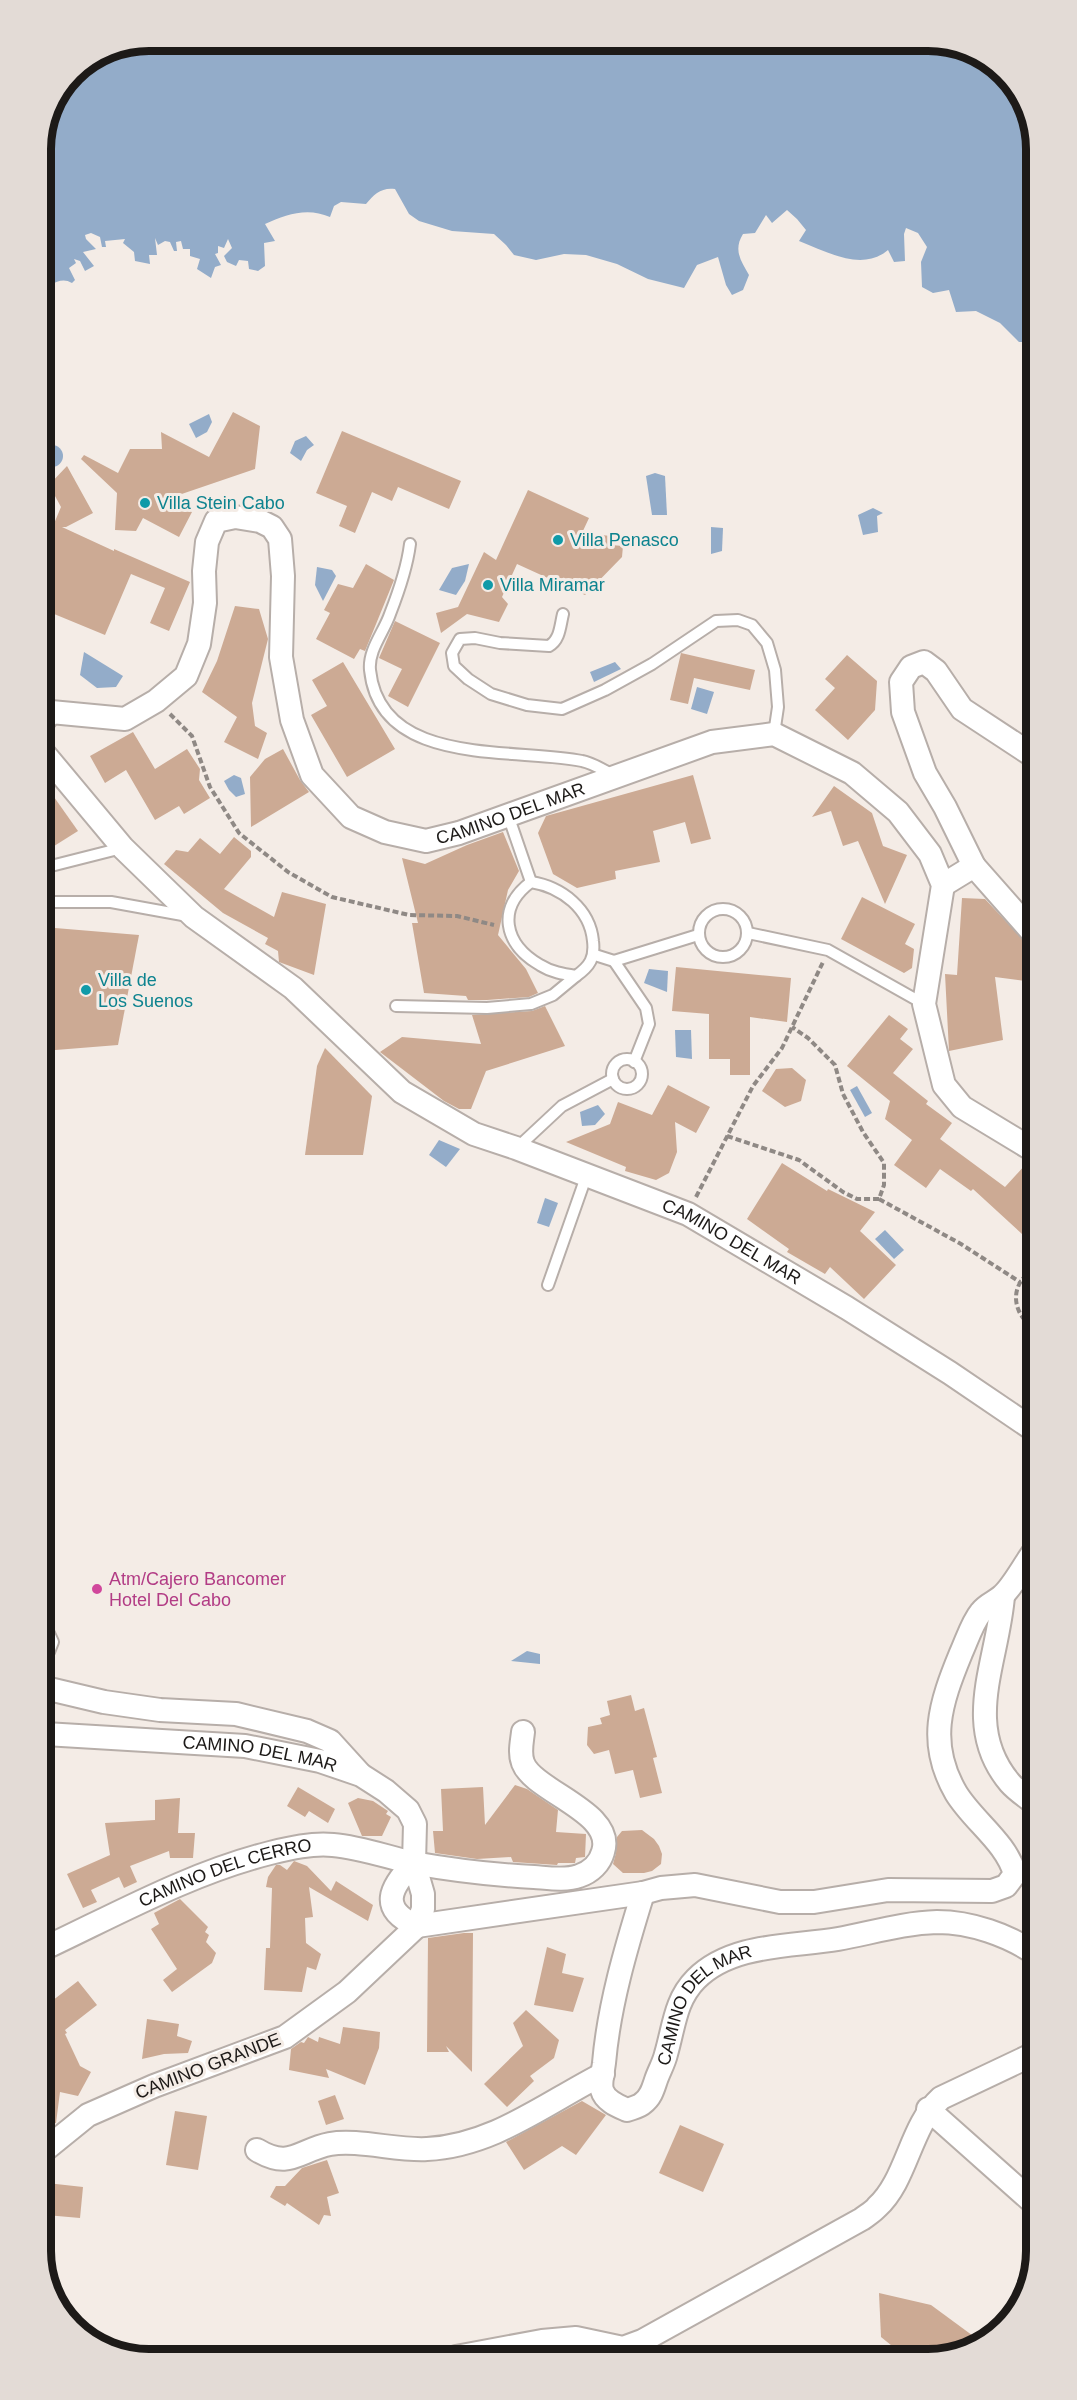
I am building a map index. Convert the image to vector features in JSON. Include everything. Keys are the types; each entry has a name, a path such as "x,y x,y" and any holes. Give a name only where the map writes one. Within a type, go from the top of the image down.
{"street":[{"name":"CAMINO DEL MAR","path":"51,712 125,719 156,701 186,676 199,644 205,603 204,571 207,542 216,521 235,517 260,521 272,527 280,539 283,576 281,657 292,720 312,775 351,817 385,832 426,841 459,833 712,742 774,735"},
{"path":"1026,751 962,709 936,671 924,662 911,667 901,682 903,712 925,773 945,807 974,866 1026,925"},
{"path":"774,735 852,773 898,812 930,854 943,885 924,1004 944,1085 962,1107 1026,1145"},
{"name":"CAMINO DEL MAR","path":"51,762 123,848 194,917 293,988 402,1092 474,1134 688,1214 847,1308 1026,1425"},
{"path":"943,885 974,866"},
{"path":"414,1863 398,1880 392,1894 393,1909 401,1919 417,1926 643,1893 661,1888 695,1885 780,1902 814,1902 888,1890 992,1890 1006,1886 1015,1874 1011,1858 957,1794 943,1768 938,1741 938,1720 957,1664 980,1613 991,1602 1003,1596 1026,1563"},
{"path":"1003,1596 987,1685 984,1730 992,1756 1011,1784 1026,1796"},
{"path":"51,1689 104,1702 160,1710 236,1714 307,1731 330,1741 361,1775"},
{"name":"CAMINO DEL CERRO","path":"51,1945 176,1885 240,1860 297,1847 333,1845 414,1863 502,1876 561,1878 579,1876 599,1863 605,1848 603,1833 574,1804 529,1774 520,1753 523,1732"},
{"name":"CAMINO DEL MAR","path":"51,1734 245,1746 320,1761 361,1775 386,1791 408,1810 415,1824 414,1863 423,1894 423,1909 417,1926"},
{"name":"CAMINO DEL MAR","path":"643,1893 612,2006 606,2036 603,2074 602,2091 612,2103 627,2110 641,2106 650,2097 666,2054 675,2014 687,1989 696,1978 716,1963 755,1949 813,1943 894,1926 939,1922 993,1932 1026,1947"},
{"name":"CAMINO GRANDE","path":"51,2145 88,2115 154,2086 285,2037 347,1992 417,1926"},
{"path":"499,2349 542,2341 576,2338 623,2348 642,2341 862,2219 879,2206 893,2186 928,2109 941,2098 1026,2058"},
{"path":"257,2150 278,2160 331,2144 425,2150 458,2146 483,2139 603,2074"},
{"path":"928,2109 1026,2196"}],"lane":[{"path":"410,544 407,565 390,616 373,651 370,669 379,702 398,725 431,742 464,748 584,761 616,776"},
{"path":"563,614 558,637 549,646 500,643 475,638 460,639 452,653 454,666 468,679 491,694 527,705 562,709 605,690 652,664 716,621 738,620 752,625 767,643 774,670 778,707 774,735"},
{"path":"508,814 531,882"},
{"path":"51,866 123,848"},
{"path":"396,1006 487,1008 531,1004 553,995 587,968 595,954 592,926 579,907 560,891 546,884 531,882 518,892 510,906 508,919 511,934 518,947 539,965 553,972 576,976"},
{"path":"51,902 111,902 194,917"},
{"path":"722,908 729,909 742,918 748,933 742,948 728,957 712,955 705,950 698,935 699,927 707,914 722,908"},
{"path":"748,933 828,951 924,1004"},
{"path":"614,961 698,935"},
{"path":"595,954 614,961 646,1008 649,1024 634,1062"},
{"path":"626,1059 634,1062 641,1069 642,1074 638,1084 634,1087 620,1087 613,1079 612,1071 617,1063 626,1059"},
{"path":"516,1148 562,1106 613,1079"},
{"path":"548,1285 586,1177"}],"path":[{"path":"156,701 192,736 210,787 239,833 288,872 332,897 409,915 457,916 491,924 511,934"},
{"path":"688,1214 753,1086 782,1048 828,951"},
{"path":"792,1028 808,1038 835,1065 843,1094 862,1132 884,1162 884,1185 879,1199"},
{"path":"728,1136 799,1160 843,1192 857,1199 879,1199 961,1244 1020,1282"},
{"path":"1026,1274 1016,1292 1019,1313 1026,1323"}],"water":[{"path":"935,51 972,61 1002,84 1016,105 1025,136 1026,342 1019,342 1000,323 976,311 956,312 949,290 933,293 922,287 921,262 927,247 918,233 906,228 904,234 905,261 894,262 888,250 867,259 844,258 799,241 806,230 787,210 772,223 766,215 755,233 743,234 738,250 749,275 743,290 732,295 726,285 718,257 697,265 684,288 648,279 617,264 586,255 564,254 536,260 514,255 494,234 452,231 419,221 409,214 395,189 379,192 366,204 341,202 334,206 330,217 305,212 281,217 265,224 275,241 264,243 265,266 258,271 249,269 248,261 239,260 236,266 227,262 224,256 232,248 228,239 224,248 218,246 218,253 215,254 221,265 215,267 211,278 197,269 200,259 190,256 190,249 183,249 181,241 176,242 177,251 174,251 170,242 165,241 158,245 155,238 157,255 149,255 150,264 135,261 134,252 123,243 125,239 105,241 106,247 102,247 100,237 91,233 85,235 86,239 96,249 83,252 94,266 85,271 80,261 74,259 76,263 69,268 75,280 72,283 64,280 51,284 51,142 54,123 71,89 84,75 117,56 136,52"},
{"path":"209,414 212,422 207,432 196,438 189,424"},
{"path":"306,436 314,445 307,450 301,461 290,453 295,441"},
{"path":"51,445 56,445 63,452 63,460 60,464 51,467"},
{"path":"655,473 665,476 667,515 652,515 646,476"},
{"path":"873,508 883,513 877,516 878,532 863,535 858,515"},
{"path":"711,527 723,528 722,551 711,554"},
{"path":"469,564 465,581 456,595 439,590 452,568"},
{"path":"317,567 332,570 336,576 323,601 315,585"},
{"path":"84,652 123,676 116,687 97,688 80,675"},
{"path":"615,662 621,669 594,682 590,672"},
{"path":"697,687 714,692 707,714 691,709"},
{"path":"234,775 241,778 245,794 236,797 224,781"},
{"path":"649,969 668,971 667,992 644,983"},
{"path":"675,1030 691,1030 692,1059 676,1057"},
{"path":"857,1086 872,1113 865,1117 850,1090"},
{"path":"598,1105 605,1114 595,1125 582,1126 580,1112"},
{"path":"439,1140 460,1149 446,1167 429,1155"},
{"path":"545,1198 558,1203 549,1227 537,1223"},
{"path":"885,1230 904,1250 894,1259 875,1239"},
{"path":"527,1651 540,1654 540,1664 511,1661"}],"building":[{"path":"233,412 260,426 255,469 167,499 192,512 179,537 143,518 136,531 115,530 117,493 81,459 84,455 118,473 130,449 162,449 161,432 209,457"},
{"path":"342,431 461,481 449,509 398,487 392,501 372,492 355,533 339,526 347,506 316,493"},
{"path":"67,466 93,513 62,527 190,582 169,631 150,623 165,588 131,574 105,635 51,613 51,531 61,507 51,489 51,483"},
{"name":"Villa Penasco","path":"528,490 589,518 582,533 611,536 611,545 623,546 622,557 585,595 517,564 502,597 508,604 499,622 467,614 441,633 436,613 458,607 484,552 496,560"},
{"path":"366,564 394,580 365,651 360,649 354,659 316,639 330,613 324,610 338,584 353,588"},
{"path":"235,606 259,609 268,639 252,703 255,726 267,733 258,759 224,742 237,717 202,692 217,661"},
{"path":"395,621 440,643 408,707 388,696 402,669 379,658"},
{"path":"681,653 755,670 750,690 694,678 688,704 670,700"},
{"path":"847,655 877,681 875,710 848,740 815,710 835,688 825,679"},
{"path":"343,662 395,749 347,777 311,715 327,706 312,680"},
{"path":"133,732 155,769 187,749 200,769 199,780 210,798 184,814 179,806 155,820 126,770 105,783 90,756"},
{"path":"283,749 309,792 251,827 250,777 265,759"},
{"path":"693,775 711,839 691,844 685,822 653,831 660,862 615,871 616,879 577,888 553,874 538,833 546,816"},
{"path":"834,786 872,813 883,846 907,855 885,904 858,841 843,846 831,811 812,817"},
{"path":"51,793 78,831 51,848"},
{"path":"503,832 519,871 508,890 498,935 526,969 538,993 529,997 468,1000 466,996 424,993 412,923 418,923 402,858 425,864"},
{"path":"234,837 251,851 251,857 224,889 274,917 282,892 326,904 314,975 279,962 278,951 265,944 268,938 223,913 164,864 176,850 188,852 200,838 220,854"},
{"path":"862,897 915,924 905,944 914,949 912,968 904,973 841,939"},
{"path":"962,898 985,899 1026,943 1026,981 995,977 1003,1040 949,1051 945,974 957,975"},
{"name":"Villa de Los Suenos","path":"51,928 139,935 118,1045 51,1050"},
{"path":"676,967 791,978 787,1022 750,1017 750,1075 730,1075 730,1059 709,1059 709,1014 672,1011"},
{"path":"545,1006 565,1046 486,1071 471,1109 459,1109 444,1101 380,1052 402,1037 481,1044 472,1015 532,1011"},
{"path":"889,1015 908,1029 900,1039 913,1049 893,1073 928,1101 926,1104 952,1123 940,1139 1005,1187 1026,1164 1026,1238 973,1189 971,1191 940,1169 926,1188 894,1165 912,1140 885,1119 890,1101 847,1066"},
{"path":"325,1048 372,1096 363,1155 305,1155 317,1066"},
{"path":"792,1068 806,1080 801,1101 785,1107 762,1091 776,1069"},
{"path":"668,1085 710,1107 696,1133 675,1122 677,1152 669,1173 656,1180 625,1171 626,1167 566,1142 610,1124 618,1102 652,1115"},
{"path":"782,1163 827,1191 828,1189 875,1212 860,1231 896,1265 864,1299 830,1267 825,1274 787,1252 789,1249 747,1219"},
{"path":"631,1695 635,1711 644,1708 657,1757 653,1758 662,1793 640,1798 633,1770 615,1774 609,1750 594,1754 587,1745 588,1727 602,1724 600,1718 610,1715 607,1701"},
{"path":"515,1785 527,1789 558,1810 556,1832 586,1834 585,1857 576,1858 575,1863 558,1863 557,1865 513,1862 511,1857 477,1859 435,1853 433,1831 443,1831 441,1789 483,1787 485,1825"},
{"path":"298,1787 335,1809 328,1823 309,1811 305,1817 287,1806"},
{"path":"180,1798 178,1833 195,1833 193,1858 170,1858 169,1851 130,1866 137,1882 124,1888 119,1877 91,1890 97,1902 83,1908 67,1874 110,1855 105,1823 155,1820 155,1800"},
{"path":"358,1798 373,1801 388,1811 386,1814 391,1817 382,1836 362,1836 348,1803"},
{"path":"642,1830 659,1846 662,1854 661,1864 652,1871 644,1873 623,1873 613,1864 617,1837 622,1831"},
{"path":"294,1861 307,1866 331,1891 336,1881 373,1905 368,1921 309,1887 313,1917 305,1918 306,1943 321,1954 316,1970 307,1967 302,1992 264,1990 266,1948 270,1948 272,1888 266,1887 268,1877 276,1865 287,1870"},
{"path":"180,1899 208,1927 205,1932 209,1935 206,1942 216,1953 212,1963 172,1992 163,1980 177,1969 151,1929 159,1924 154,1913"},
{"path":"473,1933 472,2072 446,2046 449,2052 427,2052 428,1938"},
{"path":"547,1947 566,1954 562,1973 584,1978 573,2012 534,2005"},
{"path":"78,1981 97,2005 65,2030 80,2066 91,2072 78,2096 60,2092 56,2123 51,2124 51,2015 55,2012 51,2007 51,2002"},
{"path":"526,2010 559,2040 554,2058 530,2076 534,2081 507,2107 484,2084 523,2046 513,2023"},
{"path":"147,2019 179,2024 177,2036 192,2041 188,2053 164,2054 142,2059"},
{"path":"343,2027 380,2032 379,2048 365,2085 326,2069 329,2078 289,2070 291,2049 301,2042 304,2043 308,2037 318,2042 319,2037 340,2044"},
{"path":"335,2095 344,2119 326,2125 318,2101"},
{"path":"582,2101 606,2115 576,2155 562,2146 524,2170 506,2142"},
{"path":"175,2111 207,2116 198,2170 166,2165"},
{"path":"680,2125 724,2144 703,2192 659,2173"},
{"path":"327,2160 339,2193 327,2197 331,2216 324,2215 319,2225 287,2203 285,2206 270,2197 276,2186 285,2186 302,2168"},
{"path":"51,2183 83,2187 80,2218 51,2215"},
{"path":"879,2293 931,2305 975,2337 960,2344 941,2348 896,2349 881,2337"}],"place":[{"name":"Villa Stein Cabo","path":"145,503"},
{"name":"Villa Penasco","path":"558,540"},
{"name":"Villa Miramar","path":"488,585"},
{"name":"Villa de Los Suenos","path":"86,990"},
{"name":"Atm/Cajero Bancomer Hotel Del Cabo","path":"97,1589"}]}
